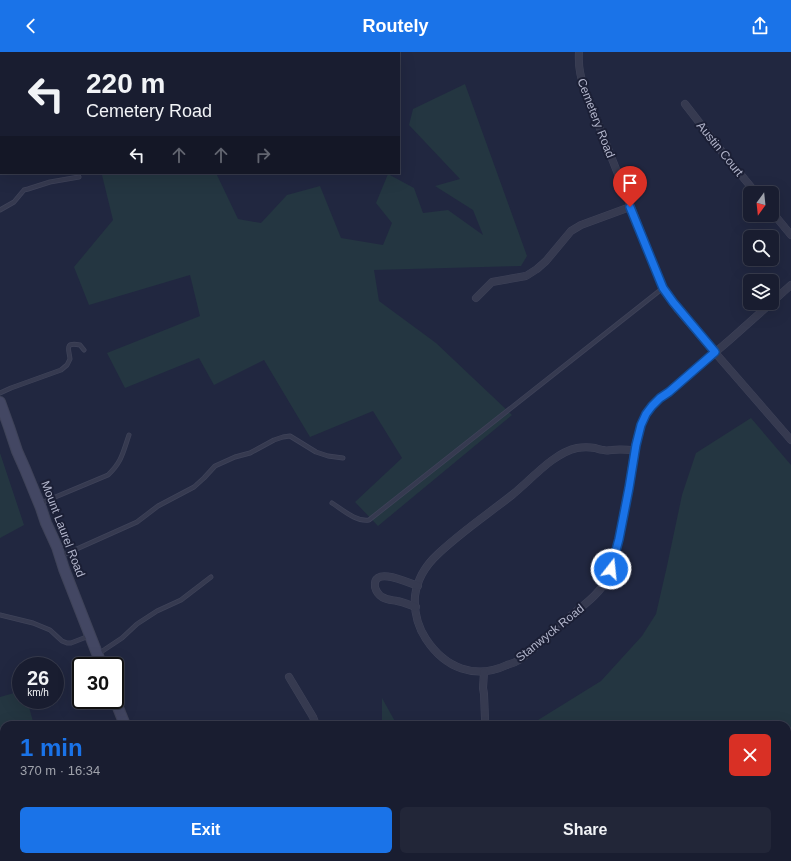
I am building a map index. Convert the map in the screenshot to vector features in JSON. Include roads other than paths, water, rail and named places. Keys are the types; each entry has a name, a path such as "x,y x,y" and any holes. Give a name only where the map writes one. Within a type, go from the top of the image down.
{"main road":[{"name":"Mount Laurel Road","path":"0,402 17,451 57,547 98,657"},
{"path":"119,709 123,721"}],"street":[{"name":"Cemetery Road","path":"579,52 580,74 583,84 663,288 715,352 791,440"},
{"name":"Austin Court","path":"685,104 750,186"},
{"path":"476,298 492,282 526,276 537,269 546,262 571,231 581,225 630,207"},
{"path":"779,220 791,235"},
{"name":"Stanwyck Road","path":"779,296 791,285"},
{"name":"Stanwyck Road","path":"635,450 603,450 595,448 582,448 569,451 561,455 544,467 519,489 440,552 426,568 421,577 415,597 420,627 424,636 443,659 469,671 484,672 499,669 517,661 595,595 607,579 617,548 635,450 641,425 646,414 652,406 764,310"},
{"path":"416,607 382,597 378,593 375,583 378,578 387,576 418,586"},
{"path":"484,672 483,688 486,719"},
{"path":"288,677 314,721"}],"lane":[{"path":"0,210 14,202 24,190 50,182 79,177"},
{"path":"332,503 350,515 364,521 369,520 663,288"},
{"path":"0,393 63,368 70,359 68,349 71,345 80,346 84,350"},
{"path":"39,504 108,475 121,459 129,435"},
{"path":"60,556 137,522 158,506 194,487 215,466 235,457 250,453 274,440 290,436 316,452 328,456 343,458"},
{"path":"97,654 122,638 137,624 157,611 181,600 211,577"},
{"path":"0,615 33,623 46,628 62,641 67,643 90,636"}]}
